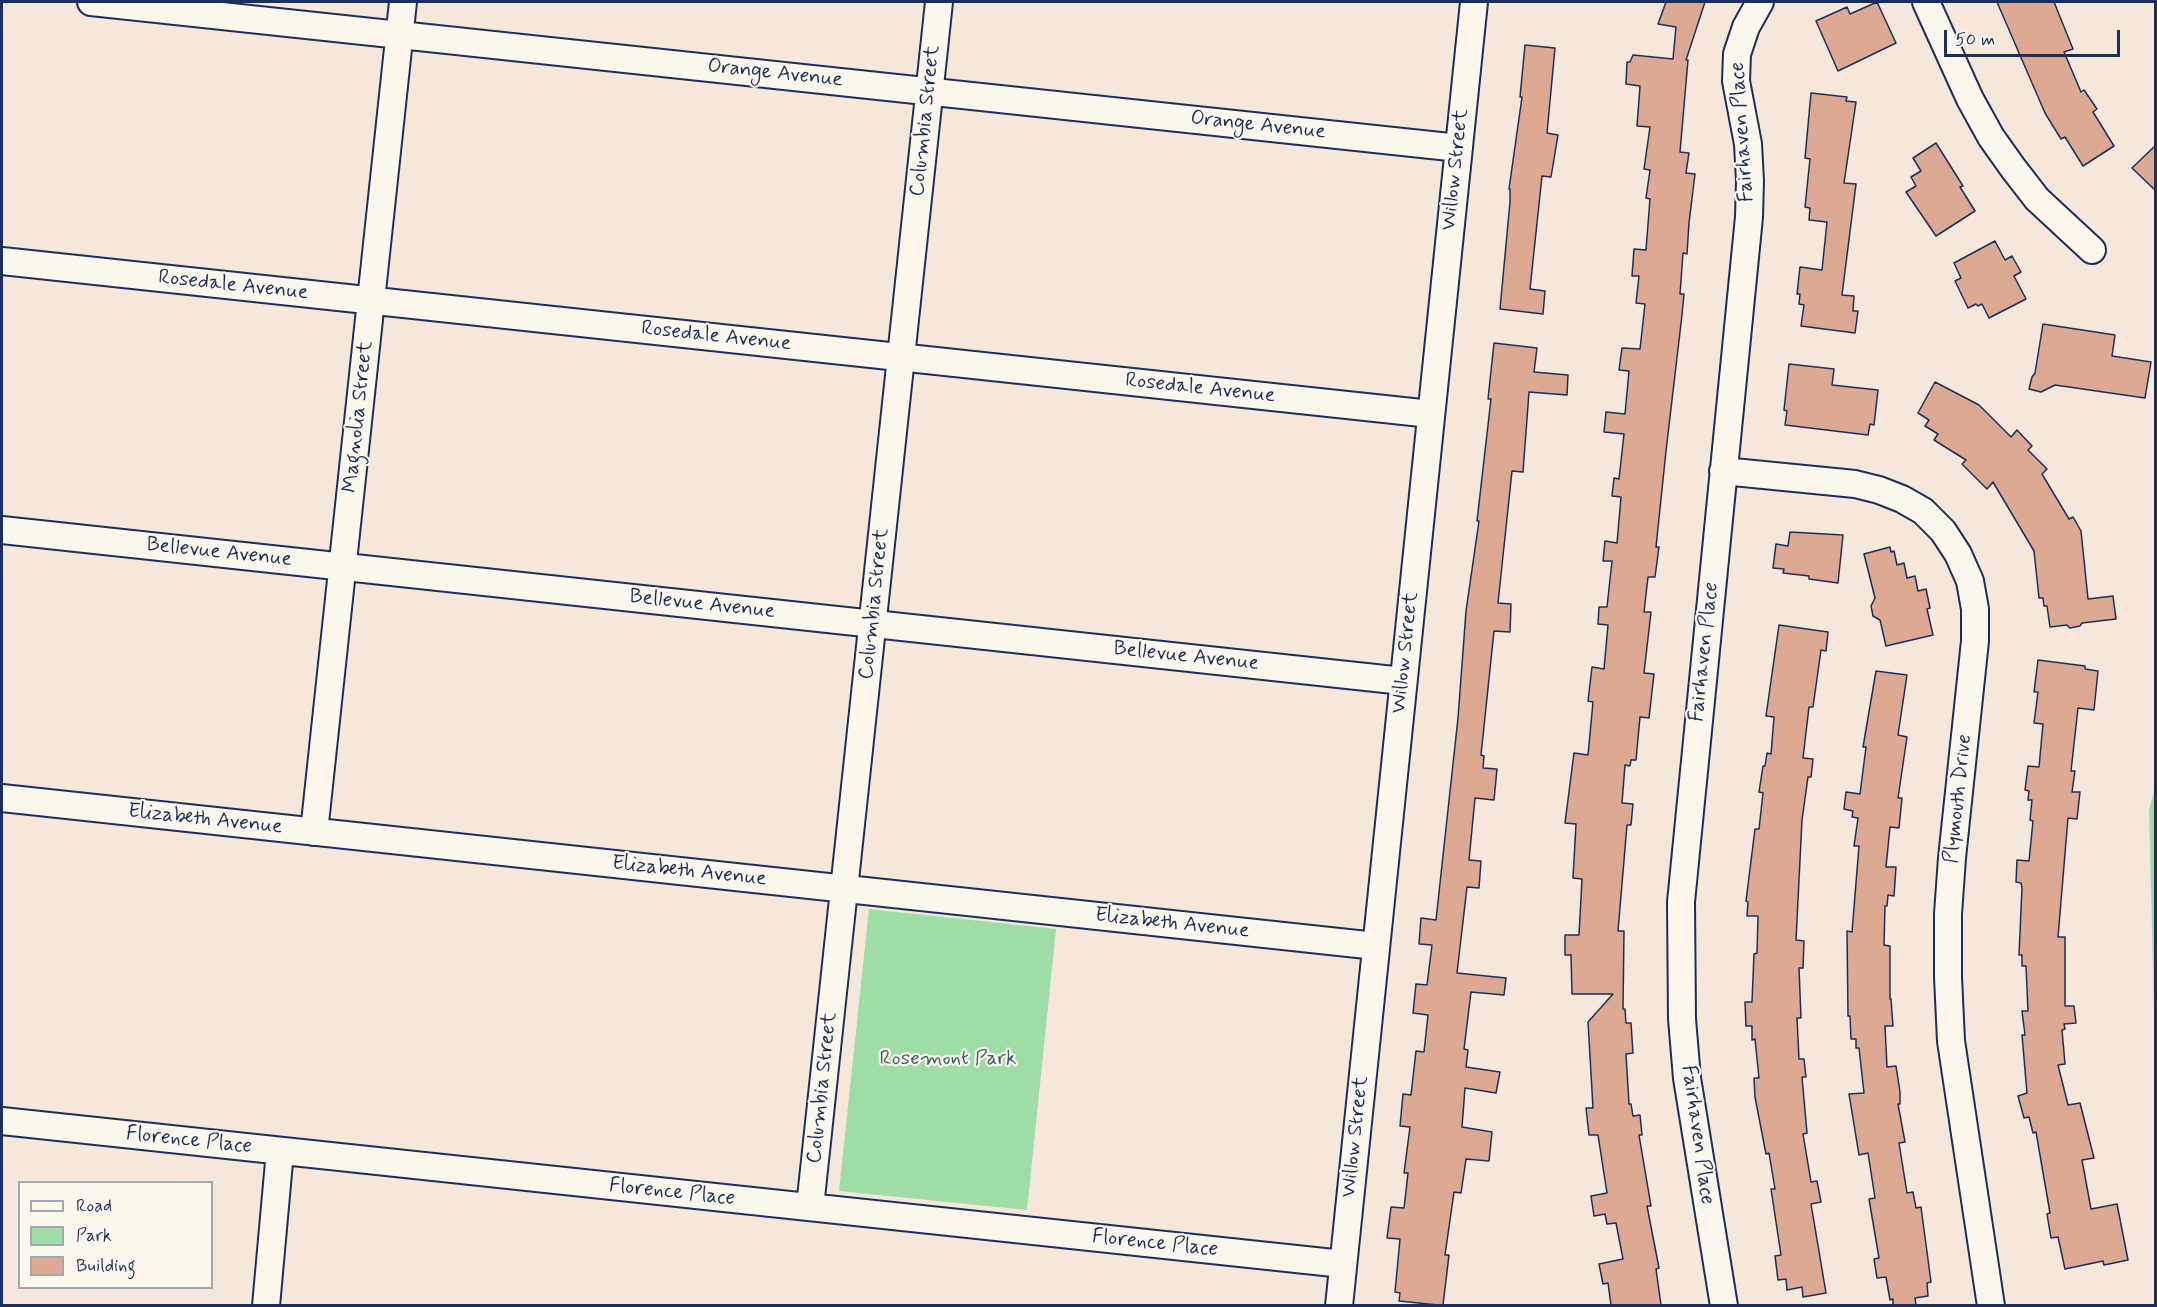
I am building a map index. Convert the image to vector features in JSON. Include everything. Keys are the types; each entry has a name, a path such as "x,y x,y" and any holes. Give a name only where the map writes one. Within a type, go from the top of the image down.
{"street":[{"name":"Orange Avenue","path":"92,2 1459,148"},
{"name":"Magnolia Street","path":"314,832 403,2"},
{"name":"Columbia Street","path":"810,1208 939,2"},
{"name":"Willow Street","path":"1339,1305 1474,2"},
{"name":"Fairhaven Place","path":"1724,1305 1687,1078 1680,958 1681,902 1749,199 1748,144 1737,81 1737,54 1746,27 1760,2"},
{"path":"1926,2 1970,99 1991,136 2037,199 2092,250"},
{"name":"Rosedale Avenue","path":"2,261 1431,414"},
{"name":"Plymouth Drive","path":"1723,471 1855,484 1902,499 1923,511 1943,531 1958,554 1970,580 1975,609 1975,641 1952,858 1948,914 1948,977 1951,1041 1991,1305"},
{"name":"Bellevue Avenue","path":"2,530 1403,681"},
{"name":"Elizabeth Avenue","path":"2,798 1376,946"},
{"name":"Florence Place","path":"2,1121 1343,1264"},
{"path":"266,1305 280,1151"}],"green space":[{"path":"2156,787 2155,1047 2149,810"},
{"name":"Rosemont Park","path":"869,909 1056,929 1027,1210 839,1191"}],"building":[{"path":"1666,2 1705,2 1686,60 1688,60 1680,152 1689,153 1686,173 1695,174 1687,254 1683,253 1680,294 1684,294 1656,547 1659,547 1655,577 1648,577 1644,612 1651,612 1644,673 1654,674 1649,718 1640,717 1636,760 1631,760 1630,766 1625,765 1622,803 1633,804 1631,825 1627,825 1618,931 1624,931 1623,1009 1625,1009 1626,1023 1631,1023 1633,1053 1626,1054 1629,1104 1631,1104 1633,1116 1640,1115 1642,1135 1639,1135 1651,1206 1647,1206 1659,1268 1656,1269 1661,1305 1611,1305 1608,1283 1603,1284 1599,1264 1623,1259 1616,1223 1607,1224 1605,1214 1594,1216 1591,1196 1607,1193 1598,1135 1589,1135 1586,1108 1593,1108 1588,1022 1613,994 1572,994 1571,955 1565,955 1565,935 1579,935 1582,879 1573,878 1576,824 1565,823 1574,753 1588,755 1593,702 1588,701 1592,667 1604,669 1608,625 1598,624 1599,607 1607,607 1612,561 1603,561 1605,541 1617,543 1621,497 1612,496 1614,478 1619,479 1624,434 1604,432 1606,412 1625,414 1629,371 1619,370 1622,348 1640,349 1645,304 1636,303 1639,276 1632,276 1634,249 1646,250 1650,199 1646,198 1650,170 1644,169 1650,127 1637,126 1640,86 1626,84 1627,62 1630,62 1633,55 1673,59 1676,27 1658,24"},
{"path":"1877,2 1896,43 1838,71 1816,21 1847,7 1850,14"},
{"path":"1997,2 2054,2 2073,49 2064,52 2081,92 2084,90 2097,109 2093,112 2114,146 2083,166 2065,137 2061,139 2045,113"},
{"path":"1525,45 1555,48 1547,133 1558,135 1551,177 1542,176 1530,289 1545,291 1543,314 1500,309 1510,202 1509,189 1522,97 1520,97"},
{"path":"1811,93 1847,97 1846,101 1856,102 1844,183 1856,184 1842,295 1854,296 1853,311 1858,311 1855,333 1801,326 1804,305 1799,304 1800,294 1797,294 1800,267 1822,270 1827,222 1809,220 1810,208 1805,207 1810,159 1805,158"},
{"path":"1936,143 1963,186 1960,187 1975,211 1936,236 1906,192 1916,186 1911,177 1921,171 1913,158"},
{"path":"2156,145 2156,191 2132,168"},
{"path":"1995,241 2005,260 2012,256 2021,272 2014,276 2026,299 1989,318 1982,304 1968,308 1955,281 1961,278 1954,263"},
{"path":"2043,324 2115,335 2112,356 2151,362 2145,398 2055,385 2041,392 2029,389 2035,373"},
{"path":"1494,343 1537,348 1534,372 1568,375 1567,395 1529,392 1523,472 1512,471 1498,603 1511,604 1510,632 1494,631 1481,755 1484,756 1483,768 1497,769 1494,800 1475,798 1469,860 1481,861 1479,888 1467,887 1457,973 1506,978 1504,995 1471,992 1464,1049 1468,1050 1466,1067 1500,1072 1496,1093 1465,1088 1462,1127 1492,1132 1489,1161 1466,1159 1461,1193 1454,1192 1445,1255 1449,1255 1443,1305 1438,1305 1399,1301 1400,1293 1395,1292 1400,1239 1387,1238 1391,1207 1404,1208 1408,1173 1404,1173 1410,1127 1400,1126 1403,1094 1411,1095 1416,1051 1424,1052 1428,1015 1413,1013 1416,984 1427,985 1432,945 1419,944 1421,918 1436,920 1458,718 1466,611 1479,521 1477,521 1491,399 1488,399"},
{"path":"1789,364 1834,369 1832,385 1878,390 1874,425 1870,424 1868,435 1785,425 1787,411 1784,410"},
{"path":"1935,382 1979,405 2011,437 2017,430 2032,446 2028,450 2047,469 2042,474 2069,519 2073,517 2081,531 2088,599 2113,596 2116,619 2082,623 2080,626 2070,628 2067,625 2050,627 2047,606 2044,606 2043,598 2039,598 2034,551 1993,482 1987,489 1962,464 1966,460 1934,440 1938,434 1925,426 1929,420 1918,413"},
{"path":"1790,532 1843,535 1838,583 1783,573 1784,569 1773,568 1776,544 1788,546"},
{"path":"1890,547 1891,552 1894,551 1897,565 1904,563 1907,578 1915,576 1918,591 1926,589 1930,608 1927,609 1933,635 1886,646 1880,620 1873,616 1871,606 1875,598 1864,554"},
{"path":"1779,625 1828,632 1826,651 1821,650 1813,707 1809,707 1803,758 1813,759 1802,820 1796,940 1804,941 1803,968 1799,968 1801,1018 1797,1018 1799,1059 1804,1059 1806,1077 1802,1077 1807,1133 1803,1134 1811,1182 1817,1181 1821,1202 1811,1204 1826,1293 1803,1297 1802,1287 1787,1290 1786,1279 1778,1280 1775,1256 1781,1255 1771,1189 1775,1189 1755,1097 1754,1078 1759,1078 1755,1039 1752,1040 1752,1026 1746,1026 1745,1002 1752,1002 1758,916 1747,916 1748,902 1746,901 1755,829 1759,829 1763,793 1759,792 1763,766 1765,766 1767,753 1771,754 1774,717 1766,716"},
{"path":"2038,660 2085,666 2085,669 2098,671 2094,710 2078,708 2071,771 2075,771 2072,792 2080,792 2077,819 2068,818 2058,937 2065,937 2065,1006 2074,1006 2076,1023 2064,1024 2065,1029 2062,1030 2065,1064 2058,1065 2068,1105 2080,1103 2094,1158 2082,1160 2091,1209 2117,1204 2128,1260 2104,1265 2103,1261 2065,1269 2058,1237 2051,1238 2047,1214 2050,1213 2036,1132 2033,1133 2029,1117 2024,1118 2018,1096 2027,1093 2022,1011 2028,1011 2026,966 2022,966 2022,955 2019,955 2022,888 2021,883 2016,882 2017,860 2029,861 2033,821 2030,820 2032,800 2028,800 2029,791 2025,790 2028,766 2039,767 2043,724 2034,723 2038,692 2034,692"},
{"path":"1876,671 1907,675 1898,735 1907,737 1898,798 1902,798 1899,828 1890,827 1886,867 1896,867 1894,896 1888,895 1887,906 1885,906 1884,945 1890,946 1890,999 1893,1026 1885,1026 1887,1067 1896,1066 1900,1092 1900,1104 1898,1104 1905,1142 1899,1143 1907,1193 1913,1192 1916,1208 1921,1207 1931,1282 1927,1283 1928,1296 1915,1298 1916,1305 1893,1305 1886,1277 1877,1278 1874,1259 1879,1258 1869,1199 1875,1198 1868,1153 1859,1155 1849,1094 1864,1093 1859,1048 1856,1048 1856,1039 1851,1039 1850,1016 1848,1016 1847,931 1852,932 1859,846 1854,846 1858,818 1852,817 1853,811 1844,809 1846,792 1860,794 1866,747 1863,747"}]}
